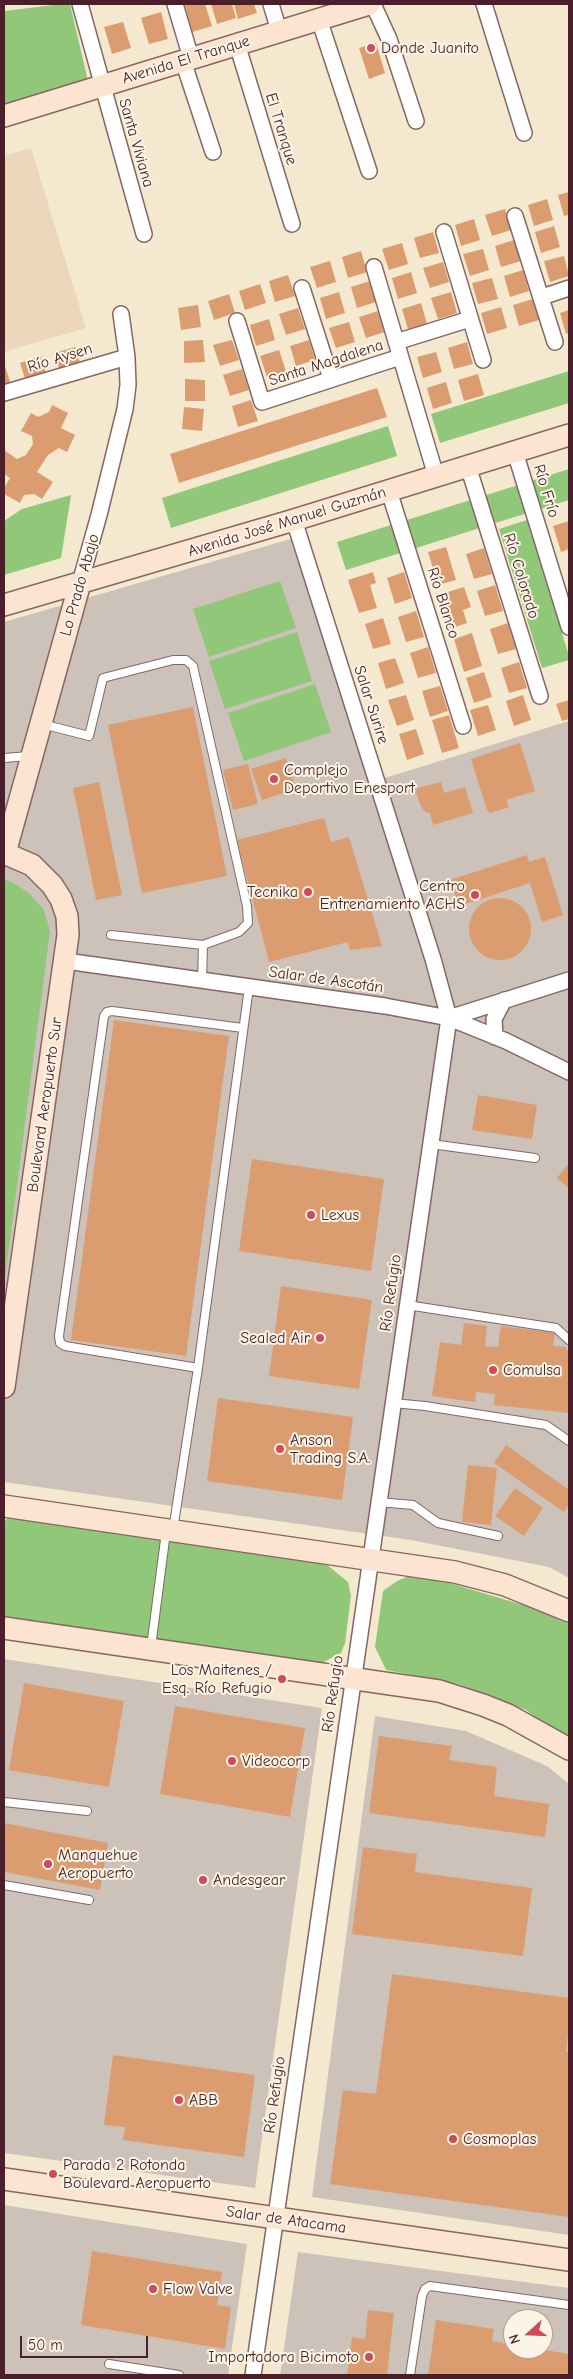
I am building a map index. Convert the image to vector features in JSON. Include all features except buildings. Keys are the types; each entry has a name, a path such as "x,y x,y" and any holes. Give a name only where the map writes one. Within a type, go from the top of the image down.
{"street":[{"name":"Santa Viviana","path":"80,4 101,86 144,234"},
{"path":"175,4 187,60 213,152"},
{"path":"271,4 279,31"},
{"name":"Avenida El Tranque","path":"4,116 369,4"},
{"path":"373,4 389,39 416,121"},
{"path":"484,4 524,133"},
{"path":"319,19 370,171"},
{"name":"El Tranque","path":"237,44 292,224"},
{"path":"515,216 555,342"},
{"path":"444,232 483,360"},
{"name":"Santa Magdalena","path":"374,267 436,476"},
{"path":"302,288 331,379"},
{"path":"542,297 569,288"},
{"name":"Lo Prado Abajo","path":"4,853 120,436 128,385 127,357 121,314"},
{"path":"396,342 470,319"},
{"name":"Santa Magdalena","path":"237,321 262,402 400,357"},
{"name":"Río Aysen","path":"4,393 127,357"},
{"name":"Avenida José Manuel Guzmán","path":"4,605 294,520 569,435"},
{"name":"Río Frío","path":"515,452 569,627"},
{"name":"Río Colorado","path":"468,466 540,696"},
{"name":"Río Blanco","path":"389,491 463,726"},
{"name":"Salar Surire","path":"294,520 433,959 449,1018"},
{"name":"Boulevard Aeropuerto Sur","path":"4,853 20,859 43,874 61,899 67,916 68,935 66,961 4,1386"},
{"name":"Salar de Ascotán","path":"66,961 449,1018 495,1037 569,1072"},
{"path":"449,1018 569,980"},
{"path":"495,1037 494,1019 504,1000"},
{"name":"Río Refugio","path":"253,2375 449,1018"},
{"path":"4,1506 370,1558 455,1572 505,1586 569,1611"},
{"path":"4,1628 439,1691 464,1698 517,1719 569,1749"},
{"name":"Salar de Atacama","path":"4,2179 569,2260"}],"lane":[{"path":"40,724 89,736 103,678 173,660 186,660 193,666 247,906 248,923 239,932 203,945 111,935"},
{"path":"4,758 32,756"},
{"path":"202,980 203,945"},
{"path":"150,1649 198,1368 249,987"},
{"path":"198,1368 65,1346 60,1343 58,1336 104,1016 107,1012 112,1011 243,1028"},
{"path":"431,1144 535,1158"},
{"path":"407,1305 556,1328 569,1340"},
{"path":"393,1403 425,1406 546,1425 569,1441"},
{"path":"378,1502 413,1505 438,1523 498,1536"},
{"path":"4,1802 87,1811"},
{"path":"4,1885 89,1900"},
{"path":"410,2375 422,2296 425,2289 430,2286 569,2305"},
{"path":"109,2364 179,2375"}],"shaded area":[{"path":"31,148 86,328 4,352 4,156"},
{"path":"294,538 372,782 569,721 569,1578 549,1567 411,1540 4,1482 4,622"},
{"path":"4,1659 322,1708 255,2188 4,2153"},
{"path":"375,1716 466,1731 547,1766 569,1784 569,2235 312,2197"},
{"path":"4,2205 247,2244 228,2375 4,2375"},
{"path":"298,2252 569,2288 569,2375 280,2375"}],"green space":[{"path":"70,4 88,81 4,106 4,11"},
{"path":"569,371 569,403 440,443 431,414"},
{"path":"388,426 397,456 171,528 162,498"},
{"path":"569,469 569,500 346,570 337,542"},
{"path":"71,495 61,558 4,575 4,521 22,509"},
{"path":"527,520 569,656 569,660 542,668 499,529"},
{"path":"280,581 296,628 209,657 193,609"},
{"path":"297,632 312,681 225,709 209,661"},
{"path":"315,684 331,732 244,761 228,713"},
{"path":"4,880 10,881 29,893 44,910 50,931 4,1286"},
{"path":"10,1517 326,1564 348,1582 351,1596 345,1643 341,1653 318,1665 4,1618 4,1521"},
{"path":"411,1575 433,1578 533,1608 569,1624 569,1741 526,1710 458,1684 386,1670 375,1647 383,1591 397,1581"}],"place":[{"name":"Donde Juanito","path":"371,48"},
{"name":"Complejo Deportivo Enesport","path":"274,779"},
{"name":"Tecnika","path":"308,892"},
{"name":"Centro Entrenamiento ACHS","path":"475,895"},
{"name":"Lexus","path":"311,1215"},
{"name":"Sealed Air","path":"320,1338"},
{"name":"Comulsa","path":"493,1370"},
{"name":"Anson Trading S.A.","path":"280,1449"},
{"name":"Los Maitenes / Esq. Río Refugio","path":"282,1679"},
{"name":"Videocorp","path":"232,1761"},
{"name":"Manquehue Aeropuerto","path":"48,1864"},
{"name":"Andesgear","path":"203,1880"},
{"name":"ABB","path":"179,2100"},
{"name":"Cosmoplas","path":"453,2139"},
{"name":"Parada 2 Rotonda Boulevard Aeropuerto","path":"53,2174"},
{"name":"Flow Valve","path":"153,2289"},
{"name":"Importadora Bicimoto","path":"369,2357"}]}
